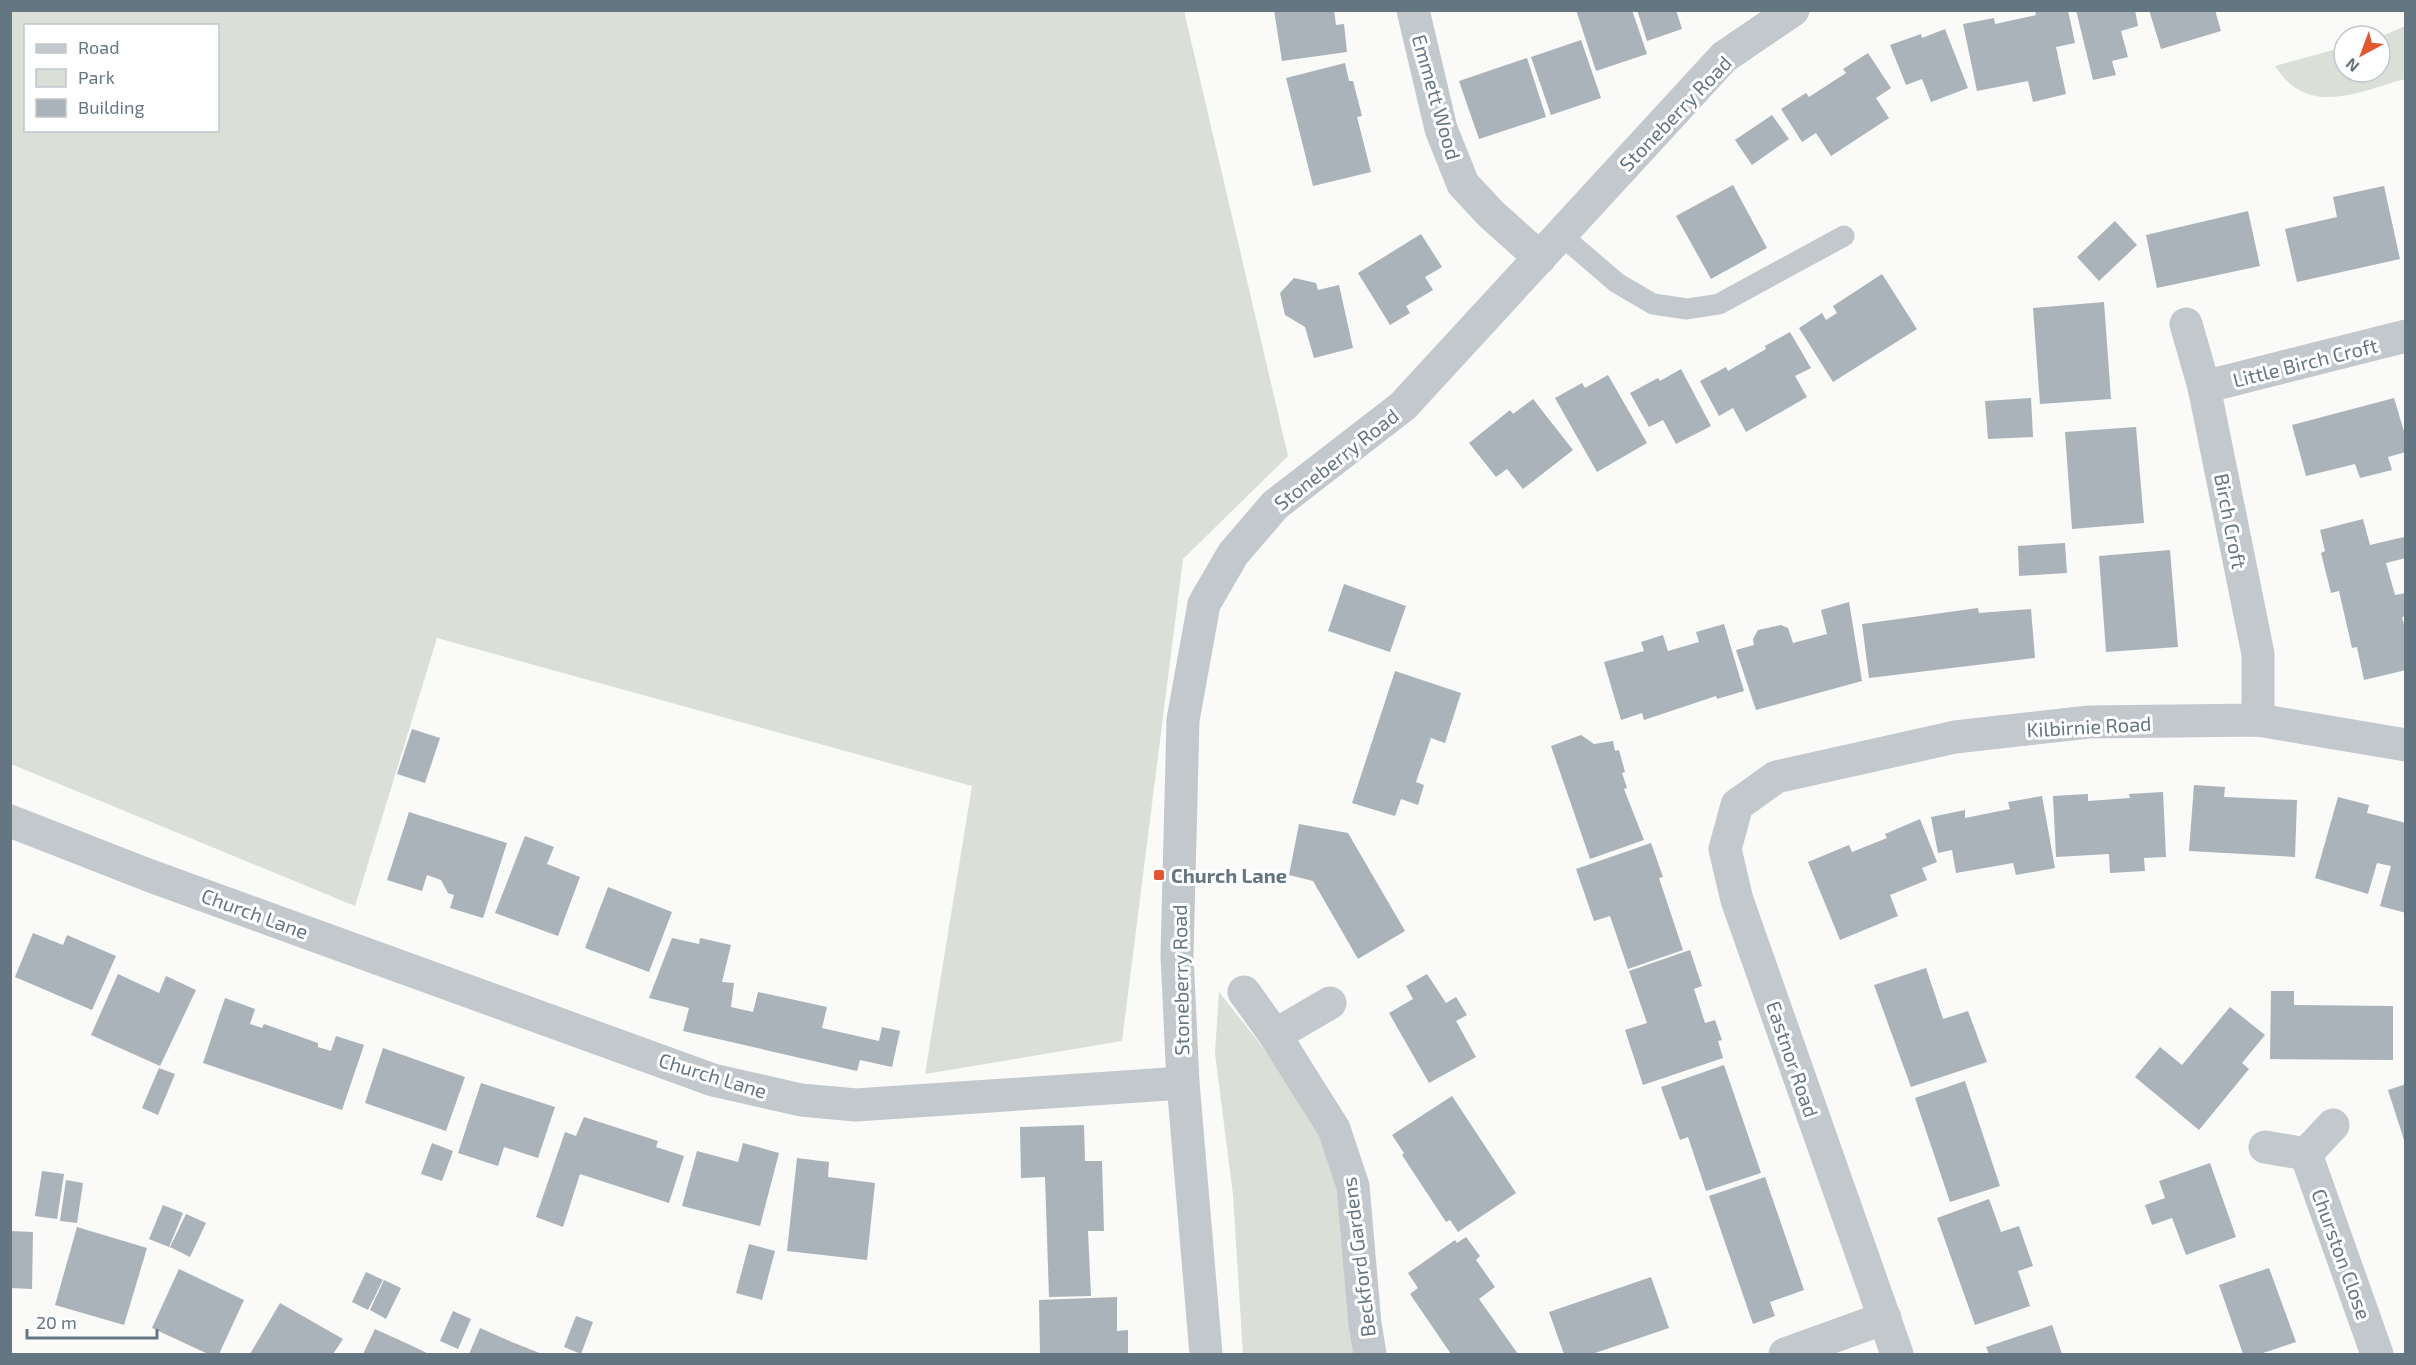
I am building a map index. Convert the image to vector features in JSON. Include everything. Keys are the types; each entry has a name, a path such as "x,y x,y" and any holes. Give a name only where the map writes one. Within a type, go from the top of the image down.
{"street":[{"name":"Emmett Wood","path":"1413,10 1441,129 1463,184 1491,214 1550,246"},
{"name":"Stoneberry Road","path":"1183,1083 1177,955 1183,720 1204,604 1233,554 1275,505 1403,406 1724,57 1793,10"},
{"name":"Birch Croft","path":"2186,324 2204,387 2258,654 2258,720"},
{"name":"Little Birch Croft","path":"2204,387 2406,336"},
{"name":"Kilbirnie Road","path":"1776,777 1955,736 2089,722 2258,720 2406,745"},
{"name":"Eastnor Road","path":"1776,777 1737,805 1725,849 1737,900 1897,1354"},
{"name":"Church Lane","path":"10,821 148,875 713,1080 801,1100 856,1105 1183,1083"},
{"name":"Beckford Gardens","path":"1244,992 1275,1035 1334,1129 1353,1186 1365,1324 1370,1354"},
{"path":"1275,1035 1330,1003"},
{"path":"1183,1083 1206,1354"},
{"path":"2265,1147 2306,1154 2333,1125"},
{"name":"Churston Close","path":"2306,1154 2378,1354"},
{"path":"1785,1354 1885,1318"}],"lane":[{"path":"1550,246 1653,304 1687,309 1719,304 1844,236"}],"green space":[{"path":"10,11 1184,11 1288,456 1183,559 1122,1041 925,1074 972,786 437,638 355,906 11,764"},
{"path":"2405,26 2405,79 2392,83 2392,32"},
{"path":"2332,50 2332,84 2389,84 2335,97 2318,96 2303,92 2288,82 2275,66"},
{"path":"1219,992 1266,1051 1295,1093 1309,1115 1330,1160 1345,1229 1357,1354 1243,1354 1233,1195 1215,1053"}],"building":[{"path":"1274,10 1334,10 1336,25 1344,24 1347,52 1282,61"},
{"path":"1576,10 1632,10 1647,54 1596,71"},
{"path":"1637,10 1676,10 1682,29 1647,41"},
{"path":"2037,10 2068,10 2075,43 2056,47 2066,94 2033,102 2028,81 1977,91 1963,24 1994,18 1995,24 2036,15"},
{"path":"2076,10 2135,10 2138,26 2121,31 2128,57 2112,61 2116,75 2093,80"},
{"path":"2149,10 2215,10 2221,31 2161,49"},
{"path":"1945,29 1968,88 1931,102 1922,79 1906,85 1890,45 1921,34 1922,38"},
{"path":"1581,40 1601,98 1551,115 1531,57"},
{"path":"1868,53 1891,88 1876,98 1889,118 1831,156 1816,133 1802,142 1781,109 1806,93 1809,97 1846,73 1843,69"},
{"path":"1527,58 1546,117 1479,139 1459,81"},
{"path":"1345,63 1349,81 1353,81 1362,116 1357,117 1371,172 1313,186 1286,78"},
{"path":"1772,115 1789,139 1752,165 1735,140"},
{"path":"1733,185 1767,248 1711,279 1676,216"},
{"path":"2384,186 2400,259 2297,282 2285,229 2337,217 2333,197"},
{"path":"2248,211 2260,266 2157,288 2146,235"},
{"path":"2115,221 2137,245 2099,281 2077,257"},
{"path":"1421,234 1442,267 1425,277 1433,290 1406,306 1410,313 1390,325 1358,273"},
{"path":"1882,274 1917,329 1833,382 1799,328 1822,313 1826,320 1837,313 1833,306"},
{"path":"1294,278 1316,283 1318,290 1339,285 1353,348 1314,358 1305,327 1285,315 1280,293"},
{"path":"2104,302 2111,399 2040,404 2033,308"},
{"path":"1790,332 1811,368 1795,376 1807,397 1746,432 1733,408 1719,416 1700,381 1726,367 1728,371"},
{"path":"1681,369 1711,426 1676,444 1663,420 1649,427 1630,393 1658,378 1660,381"},
{"path":"1608,375 1647,443 1597,472 1555,398 1582,383 1585,388"},
{"path":"2031,398 2033,437 1988,439 1985,401"},
{"path":"2394,398 2406,438 2406,452 2388,457 2392,470 2360,478 2355,464 2306,476 2292,425"},
{"path":"1533,399 1573,450 1523,489 1507,469 1496,477 1469,443 1510,410 1513,414"},
{"path":"2136,427 2144,523 2072,529 2065,432"},
{"path":"2363,519 2370,545 2404,537 2406,543 2406,558 2386,563 2395,595 2406,593 2406,616 2402,617 2406,632 2406,670 2364,680 2357,647 2352,648 2339,591 2331,593 2321,553 2325,551 2320,530"},
{"path":"2065,543 2067,573 2019,576 2018,546"},
{"path":"2170,550 2178,647 2106,652 2099,556"},
{"path":"1344,584 1406,606 1390,652 1328,631"},
{"path":"1849,602 1862,681 1756,710 1736,650 1754,645 1753,639 1758,630 1781,625 1788,628 1793,643 1827,634 1821,610"},
{"path":"1978,608 1979,613 2031,609 2035,658 1869,678 1862,624"},
{"path":"1724,624 1744,691 1717,699 1716,696 1644,720 1642,713 1621,720 1604,662 1644,651 1641,642 1663,635 1668,651 1699,642 1696,632"},
{"path":"1395,671 1461,693 1445,743 1431,738 1416,782 1424,785 1418,805 1401,799 1395,816 1352,803"},
{"path":"412,729 440,738 425,783 397,774"},
{"path":"1581,735 1594,744 1613,741 1615,751 1619,750 1625,772 1622,773 1627,788 1624,789 1644,840 1590,859 1551,746"},
{"path":"2194,785 2225,787 2224,797 2297,800 2295,857 2189,851"},
{"path":"2163,792 2166,857 2144,858 2145,871 2110,873 2109,854 2056,857 2053,796 2088,794 2088,801 2130,798 2129,794"},
{"path":"2042,796 2055,868 2016,875 2013,863 1956,873 1952,850 1938,853 1931,817 1965,810 1965,818 2010,809 2008,802"},
{"path":"2338,797 2369,805 2367,813 2406,823 2406,913 2380,906 2391,866 2377,863 2368,894 2315,878"},
{"path":"409,812 507,843 483,918 450,908 454,895 448,893 441,880 427,875 422,891 387,880"},
{"path":"1920,819 1937,862 1922,868 1927,880 1890,895 1898,916 1840,940 1808,862 1849,845 1852,852 1887,838 1885,834"},
{"path":"1299,824 1348,833 1405,931 1358,959 1313,881 1289,875"},
{"path":"525,836 554,847 547,864 580,877 558,936 495,913"},
{"path":"1651,843 1663,877 1659,878 1683,950 1628,969 1610,916 1594,921 1576,869"},
{"path":"608,887 672,912 649,972 585,948"},
{"path":"33,933 63,945 67,935 116,956 92,1010 15,977"},
{"path":"672,938 699,944 700,938 731,945 722,982 734,983 731,1007 753,1012 758,992 827,1007 822,1028 879,1041 882,1027 900,1031 892,1067 860,1060 857,1071 683,1031 689,1008 649,998"},
{"path":"1690,950 1702,986 1694,989 1705,1023 1715,1020 1722,1040 1718,1041 1723,1058 1643,1085 1625,1030 1647,1023 1629,971"},
{"path":"1926,968 1943,1019 1968,1011 1987,1062 1911,1087 1874,985"},
{"path":"118,974 159,993 166,976 196,990 160,1066 91,1035"},
{"path":"1427,974 1446,1003 1456,997 1467,1015 1456,1021 1476,1057 1429,1083 1389,1013 1413,999 1406,986"},
{"path":"2271,991 2294,991 2294,1005 2393,1006 2393,1060 2270,1059"},
{"path":"225,998 255,1009 250,1024 262,1028 264,1024 318,1043 318,1047 331,1051 336,1036 364,1045 342,1110 203,1063"},
{"path":"2230,1007 2265,1035 2242,1063 2249,1069 2199,1130 2135,1077 2160,1047 2182,1065"},
{"path":"383,1048 465,1077 446,1131 365,1103"},
{"path":"1724,1065 1761,1173 1706,1191 1688,1137 1680,1140 1661,1087"},
{"path":"159,1068 175,1074 158,1115 142,1108"},
{"path":"1965,1081 2000,1186 1950,1202 1915,1098"},
{"path":"481,1083 555,1107 538,1158 504,1147 498,1166 458,1153"},
{"path":"2406,1084 2406,1143 2405,1143 2388,1090"},
{"path":"1452,1096 1516,1193 1458,1232 1450,1220 1446,1222 1402,1155 1404,1153 1392,1135"},
{"path":"584,1117 658,1141 656,1147 684,1156 669,1203 580,1174 563,1227 536,1217 565,1132 576,1136"},
{"path":"1084,1125 1085,1161 1102,1161 1104,1231 1088,1231 1091,1296 1049,1297 1045,1177 1021,1178 1020,1127"},
{"path":"432,1143 453,1151 442,1181 421,1174"},
{"path":"743,1143 779,1153 760,1226 682,1206 697,1151 738,1162"},
{"path":"797,1158 829,1162 828,1177 875,1183 867,1260 787,1251"},
{"path":"2210,1163 2236,1237 2186,1255 2172,1218 2152,1225 2145,1205 2165,1198 2159,1181"},
{"path":"42,1171 64,1174 57,1219 35,1216"},
{"path":"1765,1177 1804,1290 1770,1302 1775,1316 1753,1324 1709,1196"},
{"path":"66,1180 83,1183 77,1223 60,1221"},
{"path":"1989,1199 2001,1232 2019,1226 2033,1266 2018,1271 2030,1306 1975,1325 1937,1218"},
{"path":"163,1205 183,1213 169,1247 149,1239"},
{"path":"186,1214 206,1223 190,1257 170,1247"},
{"path":"77,1227 147,1248 124,1325 55,1305"},
{"path":"10,1231 33,1232 32,1289 10,1288"},
{"path":"1466,1237 1480,1256 1476,1260 1495,1287 1479,1299 1518,1354 1451,1354 1410,1294 1418,1288 1408,1273 1455,1240 1457,1243"},
{"path":"749,1244 775,1251 762,1300 736,1293"},
{"path":"2269,1268 2296,1342 2260,1354 2243,1354 2219,1285"},
{"path":"179,1269 244,1300 219,1354 208,1354 152,1328"},
{"path":"366,1272 383,1280 368,1310 352,1302"},
{"path":"1651,1277 1669,1328 1592,1354 1564,1354 1549,1312"},
{"path":"384,1280 401,1288 386,1319 370,1310"},
{"path":"1117,1297 1117,1331 1128,1330 1128,1353 1040,1354 1039,1300"},
{"path":"280,1303 343,1339 333,1354 250,1354"},
{"path":"453,1311 471,1319 458,1349 440,1341"},
{"path":"576,1316 593,1322 581,1354 564,1347"},
{"path":"2052,1325 2062,1354 1989,1354 1986,1347"},
{"path":"480,1328 512,1342 542,1354 469,1354"},
{"path":"375,1329 408,1344 429,1354 363,1354"}],"place":[{"name":"Church Lane","path":"1159,875"}]}
